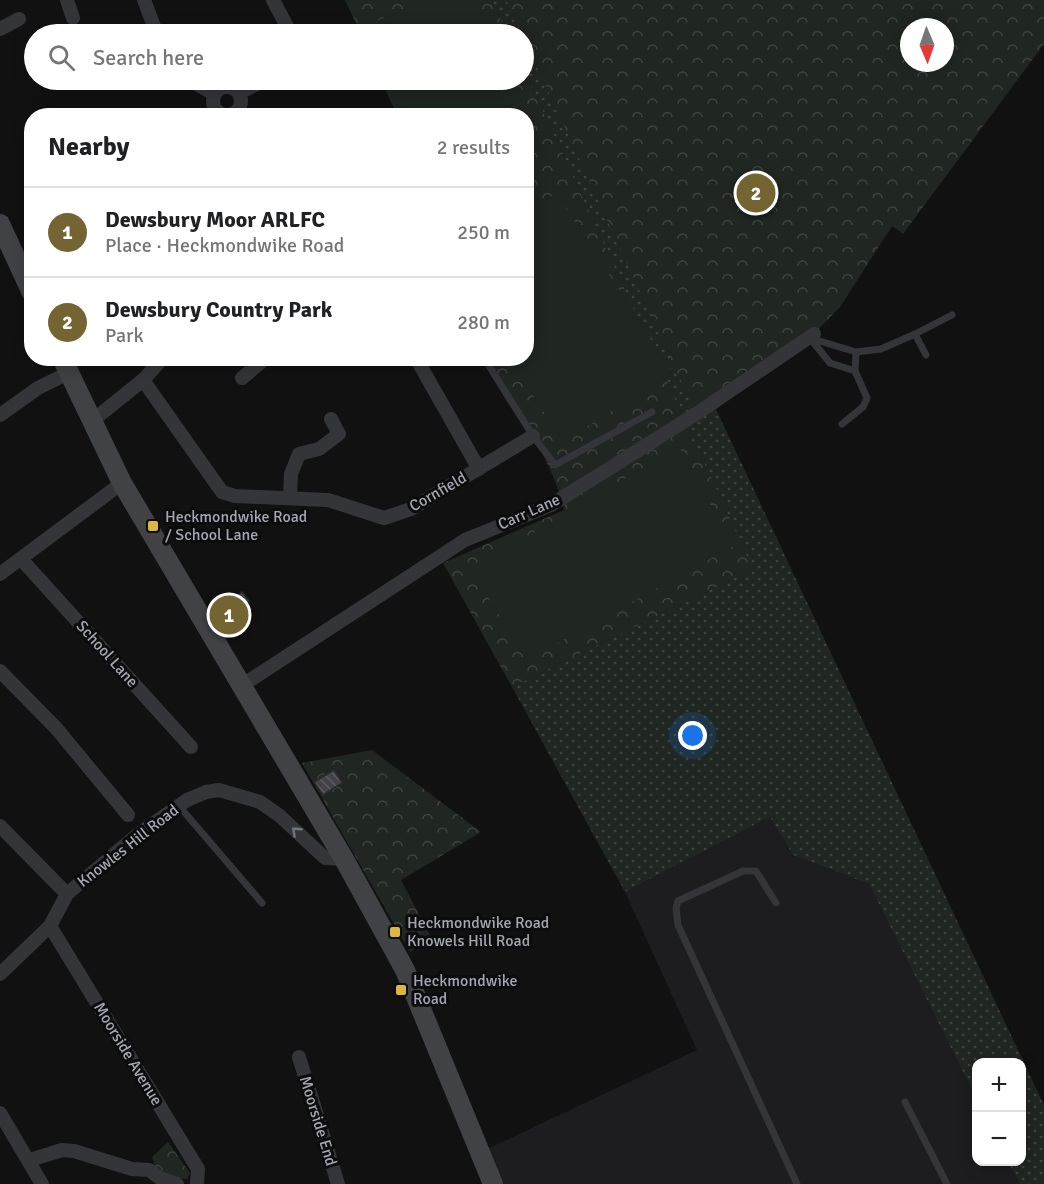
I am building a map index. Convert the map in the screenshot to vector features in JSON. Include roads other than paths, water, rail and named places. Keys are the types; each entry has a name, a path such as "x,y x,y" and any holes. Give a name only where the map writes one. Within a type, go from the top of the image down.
{"main road":[{"path":"0,224 24,276"},
{"path":"65,366 122,483 344,859 405,970 493,1184"}],"street":[{"path":"66,0 73,18"},
{"path":"144,0 153,24"},
{"path":"273,0 286,24"},
{"path":"0,29 19,20"},
{"path":"208,90 215,94"},
{"path":"215,94 222,90"},
{"path":"233,90 239,93"},
{"path":"239,93 245,90"},
{"path":"239,93 240,108"},
{"path":"215,94 215,108"},
{"name":"Carr Lane","path":"241,686 465,540 551,505 696,414 812,336"},
{"path":"0,415 65,366"},
{"path":"92,421 143,380 156,366"},
{"path":"242,378 256,366"},
{"path":"421,366 479,469"},
{"name":"Cornfield","path":"143,380 222,492 235,496 290,496 328,500 384,518 411,509 533,436"},
{"path":"290,496 291,474 299,454 319,448 339,434 331,420"},
{"path":"0,574 22,560 122,483"},
{"name":"School Lane","path":"22,560 191,747"},
{"path":"0,671 56,728 128,815"},
{"name":"Knowles Hill Road","path":"0,974 50,926 67,894 137,835 179,806 206,792 219,790 260,802 280,816 325,858 344,859"},
{"path":"0,826 67,894"},
{"name":"Moorside Avenue","path":"50,926 198,1169 197,1184"},
{"name":"Moorside End","path":"299,1057 338,1184"},
{"path":"0,1113 30,1160 42,1184"},
{"path":"30,1160 62,1150 74,1151 132,1169 149,1170 160,1178 177,1184"}],"lane":[{"path":"812,336 856,352 881,349 952,315"},
{"path":"915,334 926,355"},
{"path":"812,336 831,363 855,371"},
{"path":"842,424 863,407 867,398 855,371 856,352"},
{"path":"489,366 533,436 555,465 652,412"},
{"path":"179,806 262,903"},
{"path":"776,903 756,871 743,871 678,901 676,908 678,925 797,1184"},
{"path":"905,1102 947,1184"}],"place":[{"name":"Dewsbury Country Park","path":"756,193"},
{"name":"Heckmondwike Road / School Lane","path":"153,526"},
{"name":"Dewsbury Moor ARLFC","path":"229,615"},
{"name":"Heckmondwike Road Knowels Hill Road","path":"395,932"},
{"name":"Heckmondwike Road","path":"401,990"}]}
